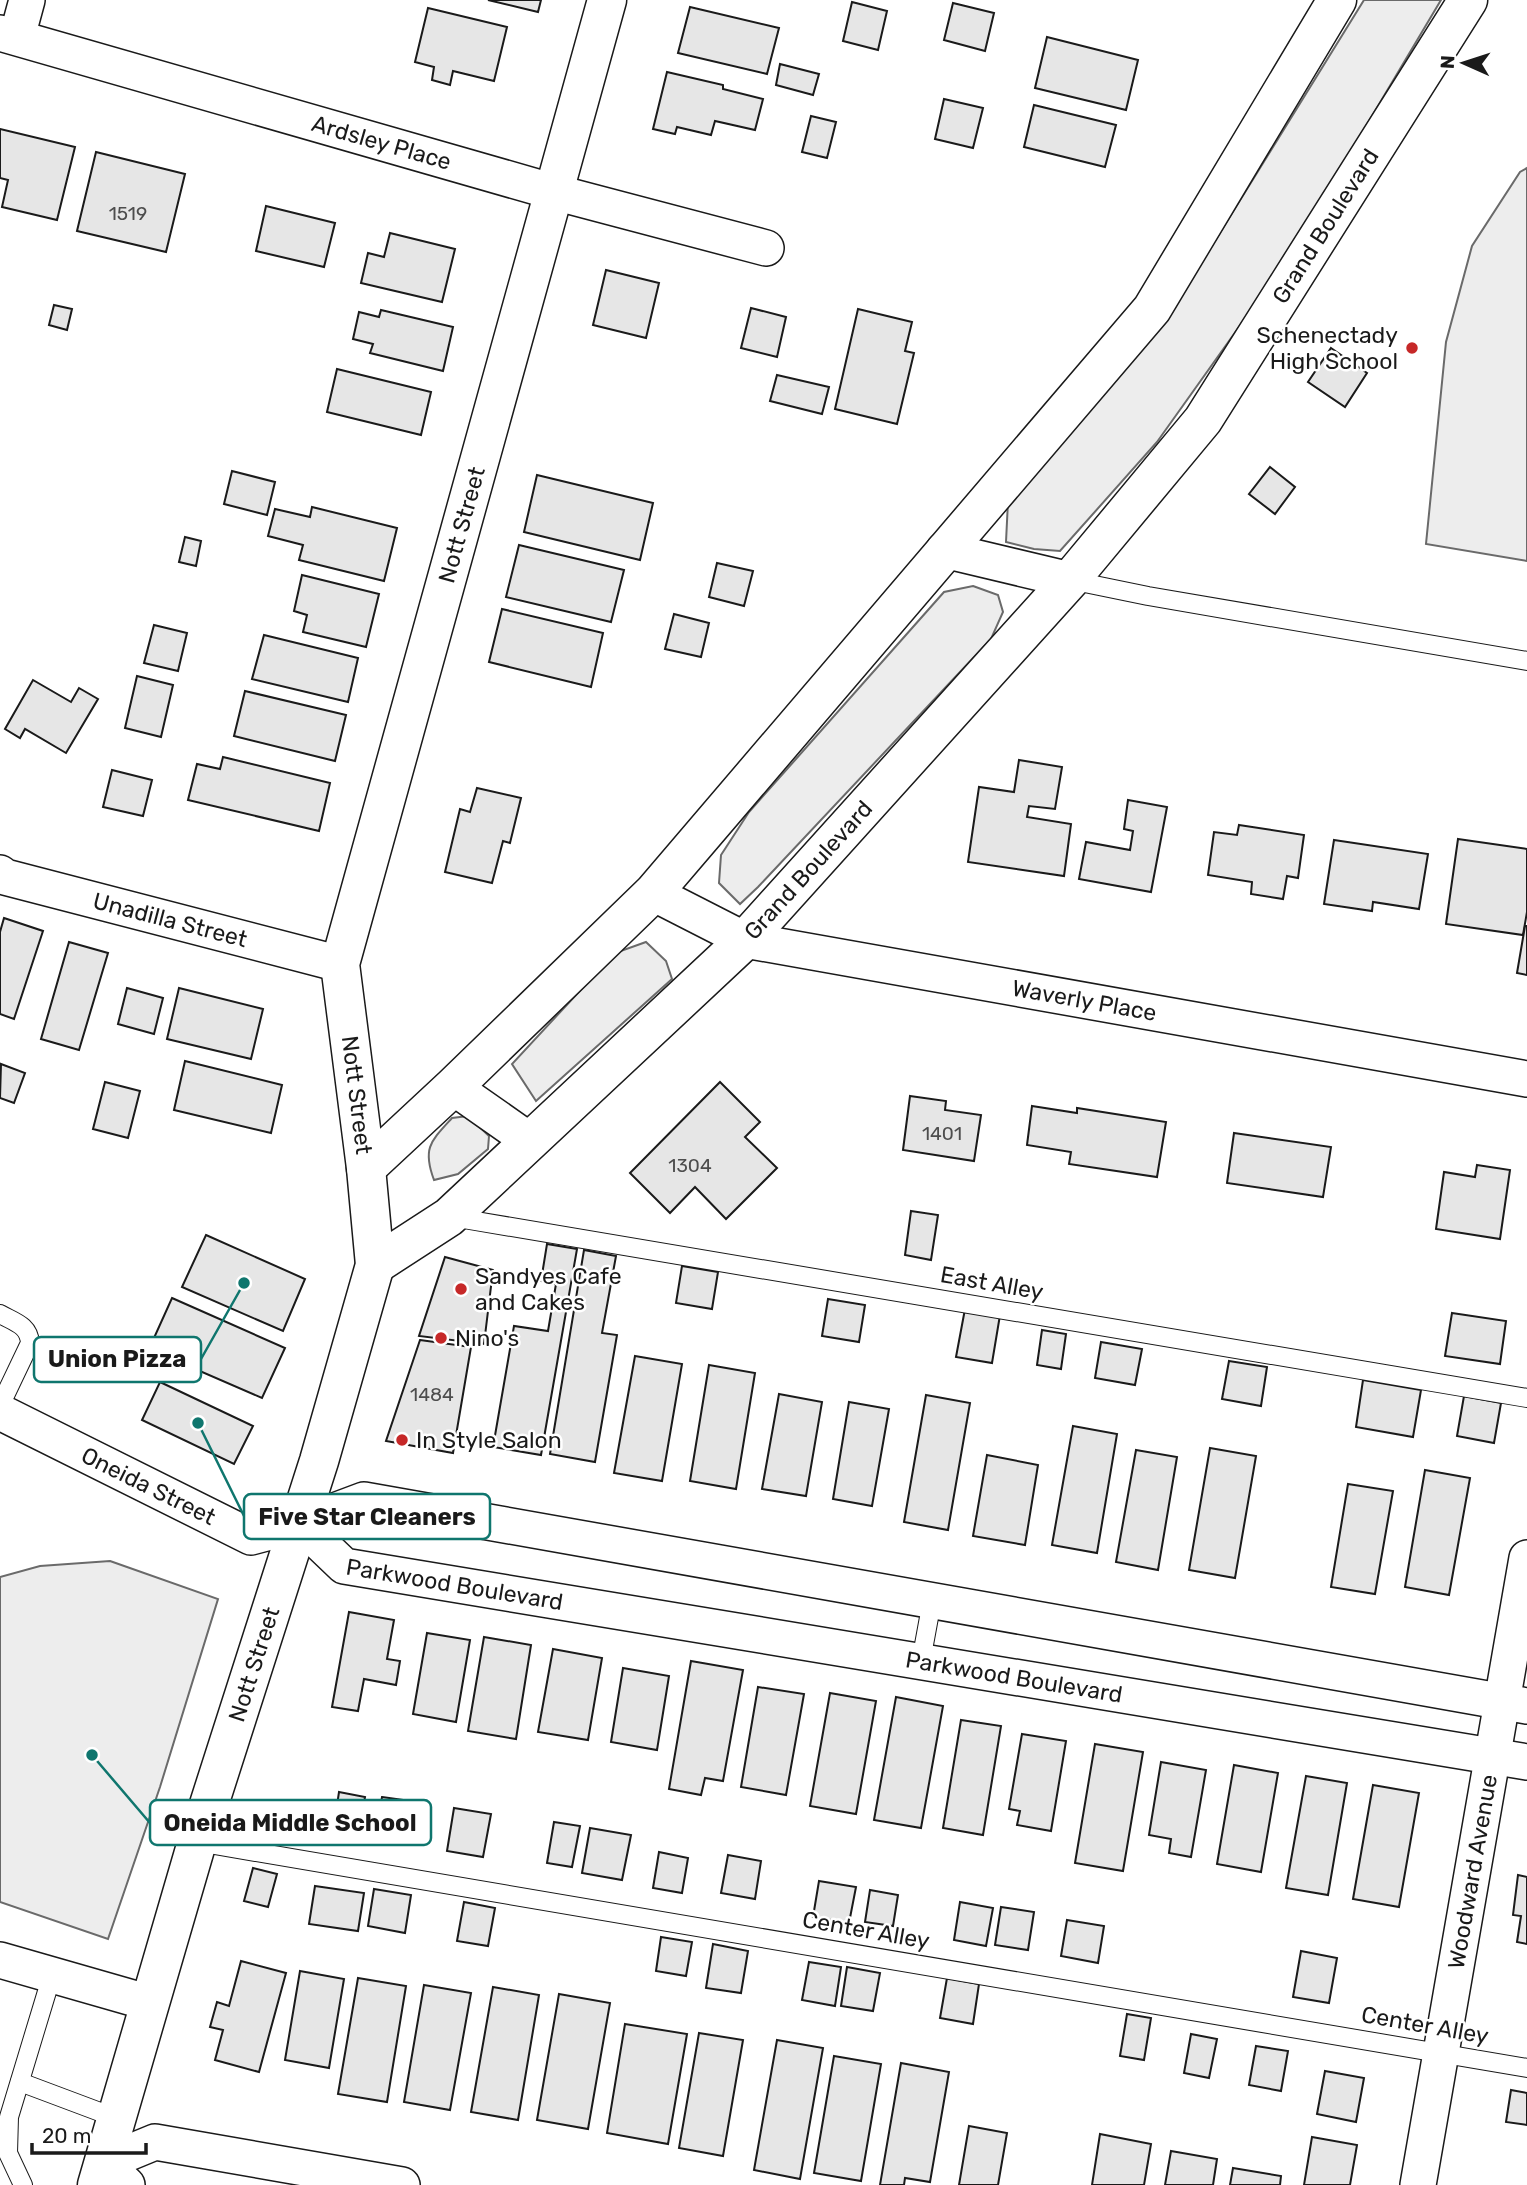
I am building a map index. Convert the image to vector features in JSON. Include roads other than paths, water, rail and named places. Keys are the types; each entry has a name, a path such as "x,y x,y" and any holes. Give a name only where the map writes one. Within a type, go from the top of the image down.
{"street":[{"path":"8,35 27,0"},
{"name":"Nott Street","path":"109,2178 116,2118 197,1842 300,1524 375,1265 366,1168 340,964 607,0"},
{"path":"366,1168 653,893 1152,309 1337,0"},
{"name":"Grand Boulevard","path":"375,1265 449,1217 745,940 1070,580 1203,419 1468,0"},
{"name":"Ardsley Place","path":"8,35 554,192 766,248"},
{"path":"944,550 1070,580"},
{"name":"Unadilla Street","path":"0,873 5,877 340,964"},
{"name":"Waverly Place","path":"653,893 745,940 1527,1079"},
{"path":"453,1087 530,1141"},
{"name":"Oneida Street","path":"0,1412 251,1538 300,1524"},
{"path":"300,1524 364,1500 1515,1704"},
{"name":"Parkwood Boulevard","path":"300,1524 344,1566 1527,1762"},
{"name":"Woodward Avenue","path":"1418,2185 1493,1756 1515,1704 1527,1558"},
{"path":"0,1960 150,2003"},
{"path":"109,2178 155,2142 402,2185"}],"lane":[{"path":"1070,580 1527,662"},
{"name":"East Alley","path":"449,1217 1527,1398"},
{"path":"0,1314 25,1328 30,1334 30,1343 0,1406"},
{"path":"921,1661 932,1601"},
{"name":"Center Alley","path":"197,1842 1527,2068"},
{"path":"23,2185 8,2153 9,2118 52,1975"},
{"path":"20,2082 116,2118"}],"place":[{"name":"Schenectady High School","path":"1412,348"},
{"name":"Union Pizza","path":"244,1283"},
{"name":"Sandyes Cafe and Cakes","path":"461,1289"},
{"name":"Nino's","path":"441,1338"},
{"name":"Five Star Cleaners","path":"198,1423"},
{"name":"In Style Salon","path":"402,1440"},
{"name":"Oneida Middle School","path":"92,1755"}]}
